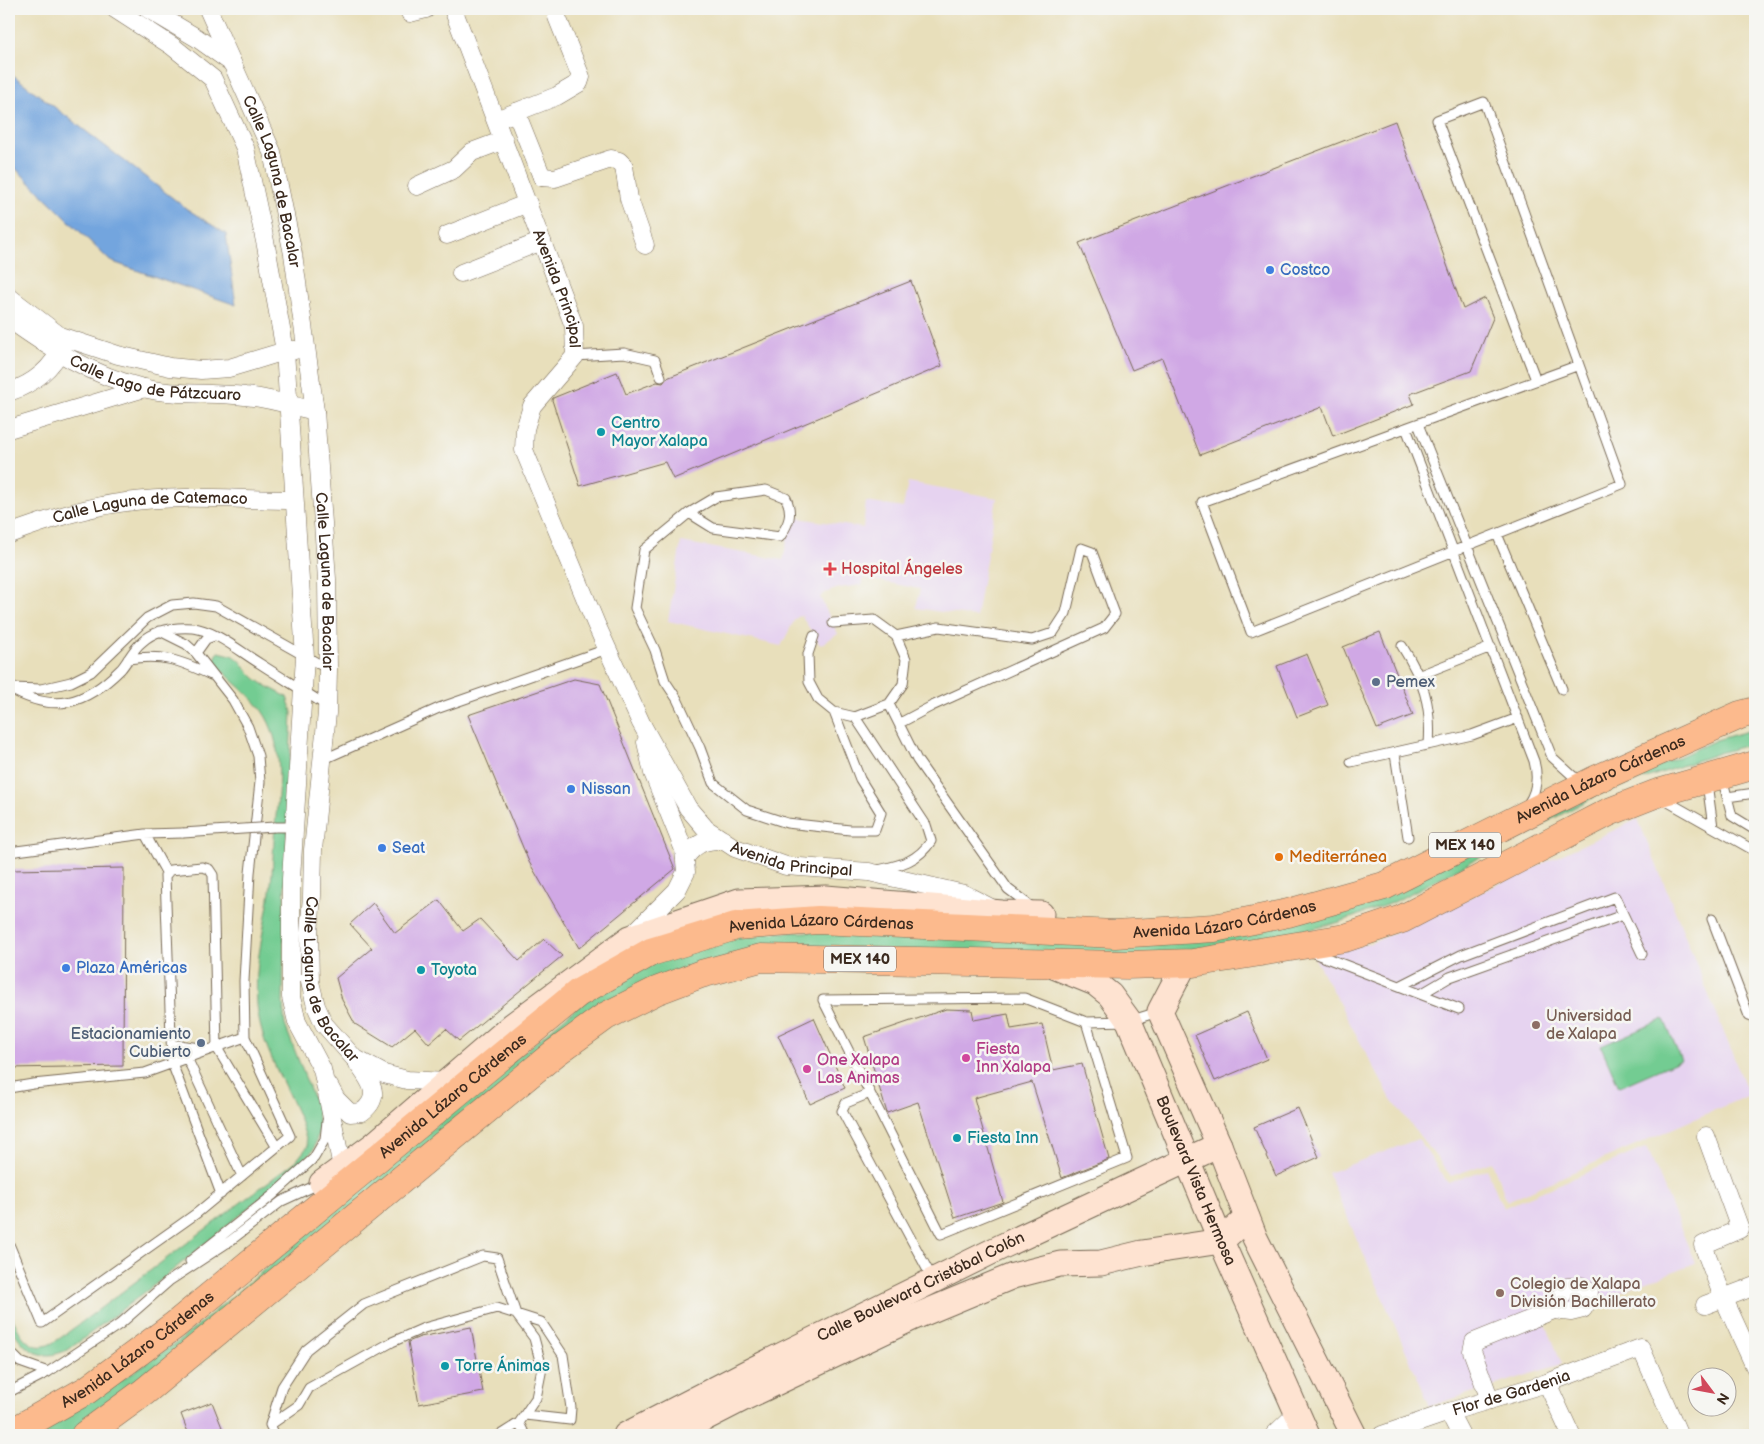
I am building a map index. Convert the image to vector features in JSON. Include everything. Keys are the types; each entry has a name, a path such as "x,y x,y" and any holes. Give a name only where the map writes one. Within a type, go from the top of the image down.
{"highway":[{"name":"Avenida Lázaro Cárdenas","path":"9,1434 87,1390 175,1325 578,993 651,952 736,926 818,920 1115,934 1214,928 1288,913 1384,886 1595,780 1740,715 1755,711"},
{"name":"Avenida Lázaro Cárdenas","path":"85,1435 144,1392 554,1053 606,1016 656,990 701,974 761,958 1127,965 1185,963 1345,938 1402,919 1609,812 1655,794 1718,784 1755,765"},
{"path":"1041,914 1115,934"},
{"path":"87,1390 119,1354 140,1335 332,1175"}],"street":[{"name":"Calle Laguna de Bacalar","path":"115,9 172,46 213,79 245,148 266,246 285,350 304,656 304,691 290,922 291,997 297,1022 322,1069 329,1108 335,1126 332,1175"},
{"path":"148,9 197,38 234,65"},
{"name":"Calle Laguna de Bacalar","path":"208,9 272,152 293,254 316,411 325,546 328,669 327,706 313,850 309,933 310,982 316,1006 324,1024 354,1058 372,1070 391,1076 407,1080 447,1082"},
{"name":"Avenida Principal","path":"453,9 574,326 575,356 532,406 525,429 524,450 607,649 641,722 688,808 706,829 735,848 786,866 868,872 964,894 1002,913"},
{"path":"496,120 556,96 579,83 581,77 557,17"},
{"path":"516,112 542,178"},
{"path":"417,186 454,169 472,152 504,140"},
{"path":"542,178 555,178 611,159 619,160 624,166 628,199 645,245"},
{"path":"447,235 525,196 542,178"},
{"path":"461,273 542,241"},
{"name":"Calle Lago de Pátzcuaro","path":"9,297 16,305 66,338 118,355 170,367 201,370 228,368 285,350 308,351"},
{"name":"Calle Lago de Pátzcuaro","path":"9,319 59,354 122,382 145,389 246,396 316,411"},
{"path":"9,392 23,387 42,374 59,354 66,338"},
{"path":"9,429 145,389 170,367"},
{"path":"292,478 321,475"},
{"name":"Calle Laguna de Catemaco","path":"9,534 86,510 127,502 182,499 294,500"},
{"path":"297,551 325,546"},
{"name":"Avenida Principal","path":"630,938 677,890 686,872 685,858 673,819 653,774 641,722"},
{"path":"685,858 691,849 701,842 711,839 723,840"},
{"name":"Avenida Lázaro Cárdenas","path":"332,1175 375,1144 513,1025 630,938 739,901 826,898 1002,913 1041,914"},
{"name":"Boulevard Vista Hermosa","path":"1046,963 1095,983 1110,995 1129,1021 1188,1158 1221,1241 1302,1425"},
{"path":"1160,1011 1185,963"},
{"name":"Boulevard Vista Hermosa","path":"1160,1011 1219,1144 1247,1218 1354,1435"},
{"path":"322,1069 336,1099 344,1108 350,1113 362,1112 372,1102 374,1091 371,1082 354,1058"},
{"path":"1706,1136 1740,1229 1704,1245 1723,1297 1755,1367"},
{"name":"Calle Boulevard Cristóbal Colón","path":"626,1435 746,1372 933,1280 1219,1144"},
{"path":"1221,1241 1247,1218"},
{"name":"Calle Boulevard Cristóbal Colón","path":"672,1435 746,1396 912,1318 1013,1276 1060,1264 1101,1263 1142,1253 1221,1241"},
{"path":"1705,1305 1755,1286"},
{"path":"1490,1400 1472,1351 1474,1342 1554,1310"},
{"name":"Flor de Gardenia","path":"1382,1435 1449,1412 1547,1383 1641,1348 1679,1435"},
{"path":"1547,1383 1571,1435"},
{"path":"1449,1412 1461,1435"},
{"path":"1274,1435 1302,1425"}],"lane":[{"path":"1536,380 1437,120 1484,102 1622,484 1251,632 1202,502 1579,365"},
{"path":"575,356 624,353 655,360 661,377"},
{"path":"1418,424 1552,757 1574,777 1595,780"},
{"path":"1406,428 1537,772 1533,798 1515,820"},
{"path":"689,513 713,528 780,537 787,526 792,512 786,498 766,490 716,497 689,513 644,550 636,608 655,650 666,681 677,699 700,748 713,783 747,810 787,823 850,830 875,830 881,813 860,779 834,712"},
{"path":"1497,534 1562,689"},
{"path":"896,636 939,627 1032,640 1053,633 1066,613 1081,548 1092,552 1115,614 1104,628 932,706 900,724"},
{"path":"9,688 41,689 71,682 91,672 147,618 172,605 187,603 216,606 328,669"},
{"path":"814,636 808,654 809,682 818,699 834,712 855,716 889,704 903,684 906,659 896,636 874,620 833,623"},
{"path":"9,688 33,700 44,703 66,703 89,695 122,668 141,642 160,631 194,628 214,636 327,706"},
{"path":"9,1244 42,1324 221,1194 290,1136 245,1037 244,981 250,873 260,782 258,756 248,727 233,700 196,653 180,641 160,631"},
{"path":"196,653 206,639 214,636"},
{"path":"1402,646 1420,675 1431,722 1429,744"},
{"path":"1420,675 1491,647"},
{"path":"322,760 439,708 607,649"},
{"path":"128,660 166,657 184,662 214,677"},
{"path":"41,689 44,703"},
{"path":"889,704 917,760 1008,889 1041,914"},
{"path":"855,716 926,825 931,841 924,852 908,863 868,872"},
{"path":"1351,762 1395,754 1429,744 1472,735 1518,718"},
{"path":"1395,754 1408,837"},
{"path":"1718,784 1755,792"},
{"path":"1713,827 1718,784"},
{"path":"1718,784 1732,816 1755,830"},
{"path":"1655,794 1755,851"},
{"path":"9,852 145,834 295,827"},
{"path":"145,834 166,872 172,1063 221,1194"},
{"path":"166,872 202,867 210,869 213,875 214,1048 276,1146"},
{"path":"1400,986 1462,955 1615,897 1642,954"},
{"path":"1421,994 1450,977 1623,915"},
{"path":"1712,919 1750,1016 1755,1018"},
{"path":"1297,946 1459,1008"},
{"path":"1086,1022 1127,1158 941,1234 823,1000 1024,998 1086,1022 1129,1021 1160,1011"},
{"path":"9,1088 145,1073 245,1037"},
{"path":"170,1045 214,1048"},
{"path":"181,1046 242,1176"},
{"path":"870,1093 846,1103 842,1111 933,1280"},
{"path":"9,1392 48,1372 120,1324 314,1158 324,1139 329,1108"},
{"path":"169,1281 230,1241 282,1200 332,1175"},
{"path":"275,1435 270,1425 282,1387 306,1350 364,1304 483,1256 497,1258 516,1314 534,1338 542,1368 536,1398 522,1419 500,1435"},
{"path":"270,1425 299,1405 309,1388 392,1342 424,1328 497,1308 541,1322 563,1355 571,1408 570,1420 522,1419"},
{"path":"9,1351 20,1362 48,1372"},
{"path":"522,1419 525,1435"}],"shaded area":[{"name":"Hospital Ángeles","path":"908,482 997,498 976,617 916,608 920,589 864,578 862,585 839,588 820,597 838,634 820,645 801,615 795,619 781,646 668,621 681,542 783,560 792,517 863,528 866,502 903,508"},
{"name":"Universidad de Xalapa","path":"1638,819 1749,1095 1507,1201 1492,1162 1451,1176 1391,1099 1313,955 1372,943"},
{"name":"Colegio de Xalapa División Bachillerato","path":"1418,1139 1448,1183 1487,1169 1503,1208 1647,1147 1695,1263 1545,1322 1562,1364 1430,1406 1328,1173"}],"green space":[{"path":"218,652 238,659 256,679 287,697 292,712 284,902 283,1005 285,1025 317,1108 319,1130 314,1149 297,1168 161,1280 68,1350 51,1355 40,1354 25,1346 15,1333 9,1308 14,1322 27,1341 33,1345 40,1346 52,1343 296,1161 308,1146 296,1110 265,1042 257,1005 258,966 271,884 278,798 279,770 276,742 272,729 261,709 214,662"},
{"path":"1755,729 1755,743 1719,753 1600,794 1394,902 1340,922 1193,959 857,953 661,981 72,1435 13,1435 114,1385 178,1342 587,999 653,957 739,933 871,931 1116,938 1385,891 1716,740"},
{"path":"1664,1019 1681,1060 1619,1087 1601,1046"}],"water":[{"path":"9,72 187,209 226,234 236,305 110,261 9,162"}],"building":[{"name":"Costco","path":"1395,121 1463,309 1485,298 1493,318 1471,371 1410,394 1414,404 1333,436 1322,407 1200,455 1162,358 1132,370 1079,243"},
{"path":"911,281 942,366 673,479 665,462 580,486 552,400 553,398 617,372 626,394 657,382 663,383 667,378"},
{"path":"1380,632 1413,715 1377,729 1343,647"},
{"path":"1307,654 1328,705 1297,717 1277,666"},
{"name":"Nissan","path":"574,679 600,684 675,869 579,948 529,862 468,715"},
{"name":"Plaza Américas","path":"124,868 123,1066 9,1068 9,870"},
{"name":"Toyota","path":"439,900 463,931 480,919 519,961 544,939 562,956 459,1041 446,1029 429,1044 415,1028 392,1047 355,1024 342,1000 336,978 372,948 350,924 373,903 395,933"},
{"name":"Fiesta Inn","path":"946,1009 972,1010 974,1020 1008,1014 1011,1029 1042,1024 1053,1070 1082,1064 1109,1159 1062,1178 1032,1082 974,1098 1003,1202 955,1218 918,1102 887,1113 864,1037"},
{"path":"1247,1012 1267,1059 1215,1081 1195,1035"},
{"path":"814,1018 845,1088 810,1104 778,1035"},
{"path":"1298,1108 1319,1157 1276,1176 1254,1127"},
{"name":"Torre Ánimas","path":"471,1327 483,1392 419,1404 408,1342 420,1337"},
{"path":"212,1402 225,1435 189,1435 181,1414"}],"place":[{"name":"Costco","path":"1270,270"},
{"name":"Centro Mayor Xalapa","path":"601,432"},
{"name":"Hospital Ángeles","path":"830,569"},
{"name":"Pemex","path":"1376,682"},
{"name":"Nissan","path":"571,789"},
{"name":"Seat","path":"382,848"},
{"name":"Mediterránea","path":"1279,857"},
{"name":"Plaza Américas","path":"66,968"},
{"name":"Toyota","path":"421,970"},
{"name":"Universidad de Xalapa","path":"1536,1025"},
{"name":"Estacionamiento Cubierto","path":"201,1043"},
{"name":"Fiesta Inn Xalapa","path":"966,1058"},
{"name":"One Xalapa Las Animas","path":"807,1069"},
{"name":"Fiesta Inn","path":"957,1138"},
{"name":"Colegio de Xalapa División Bachillerato","path":"1500,1293"},
{"name":"Torre Ánimas","path":"445,1366"}]}
